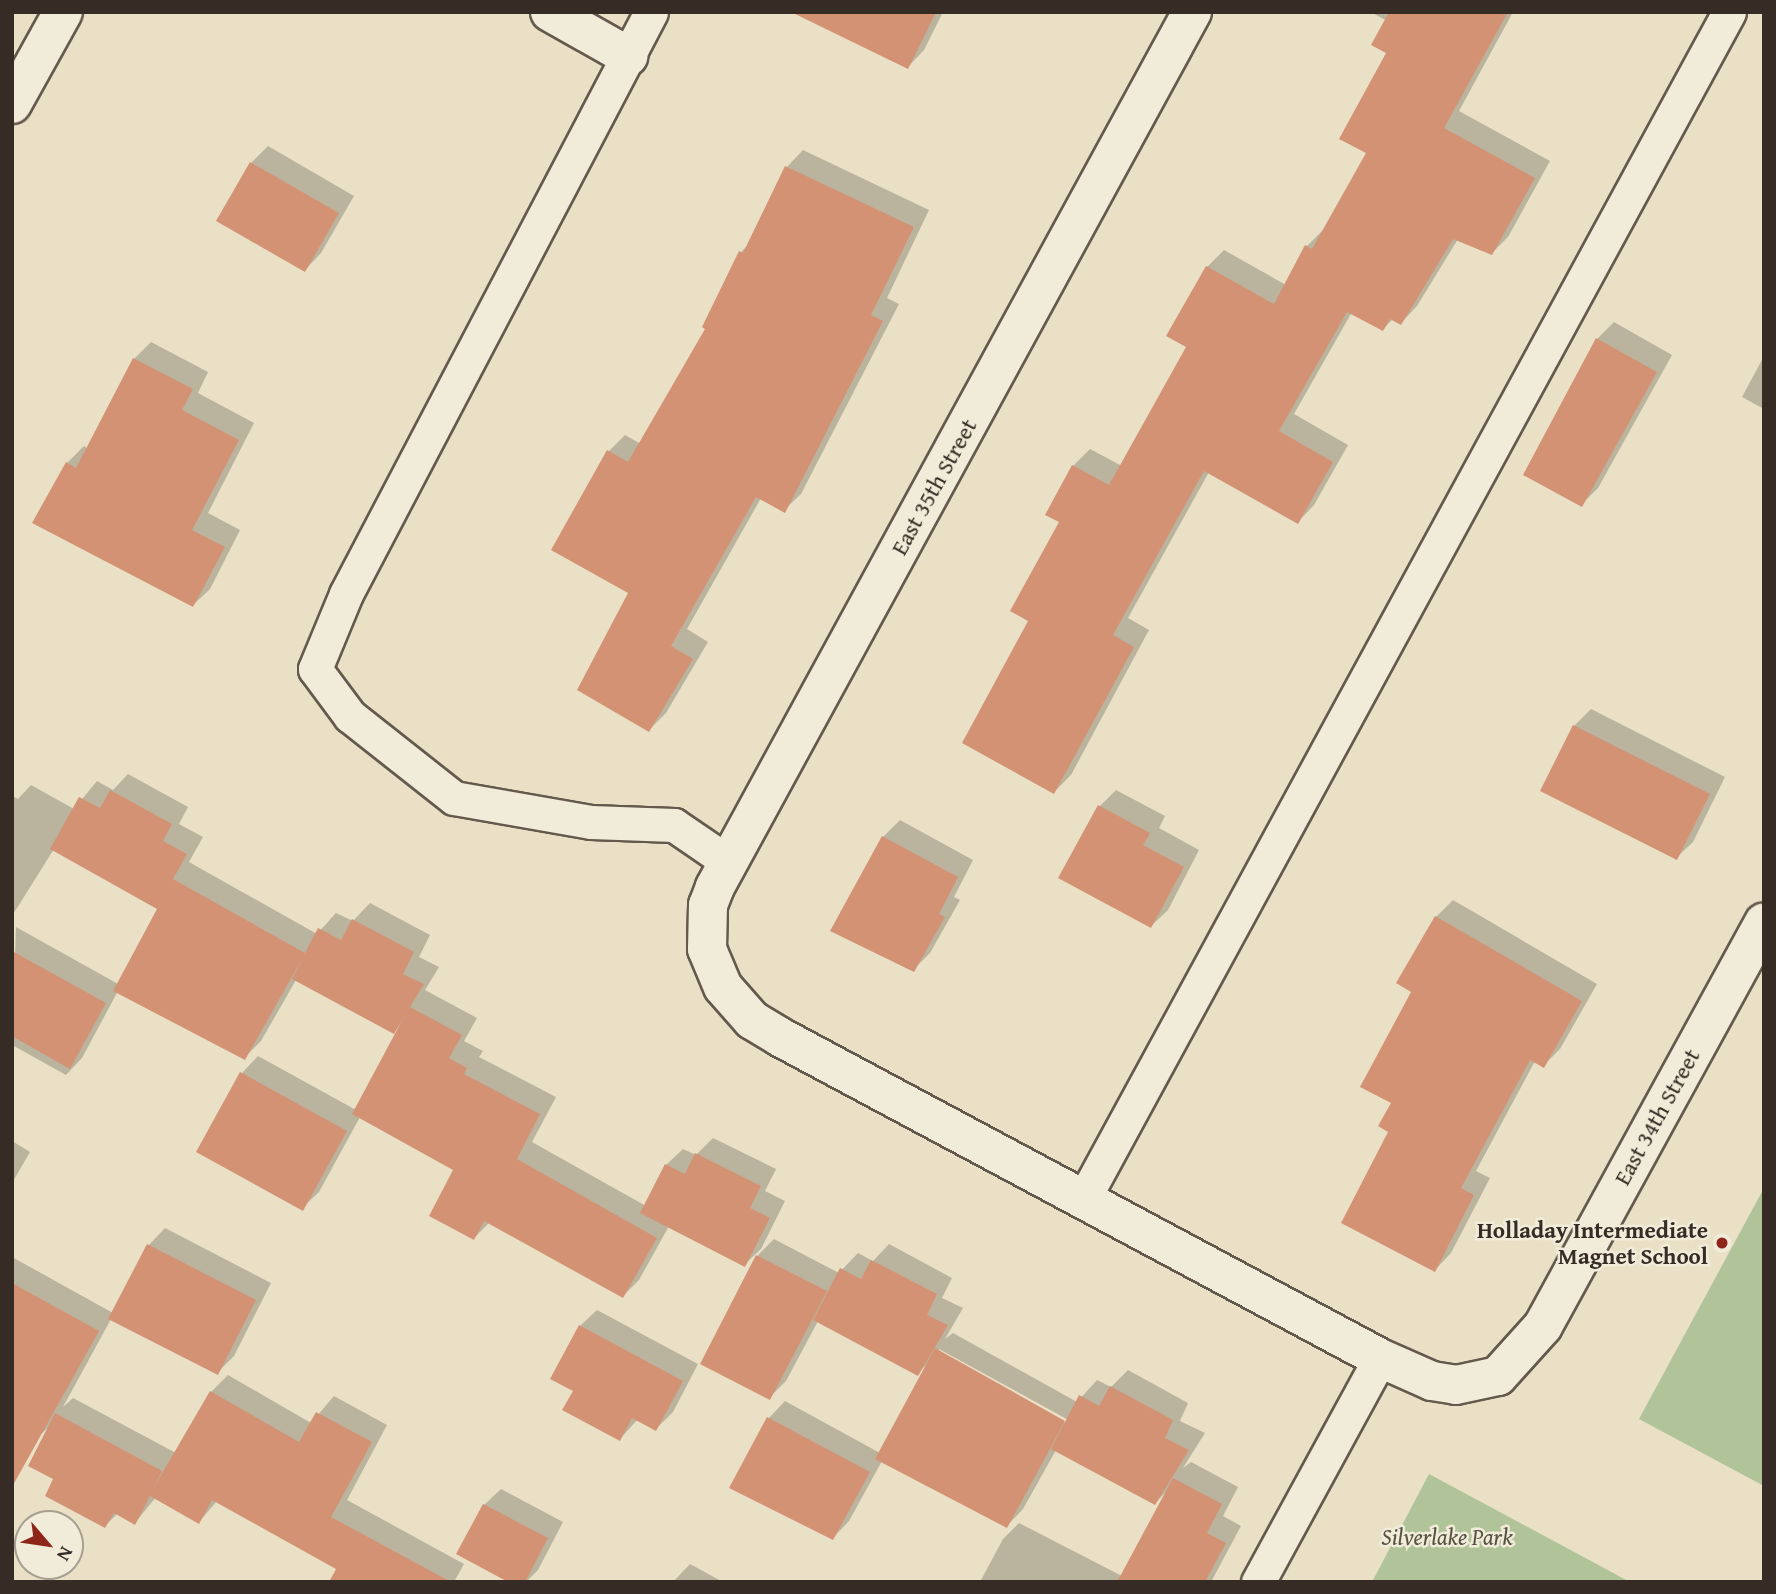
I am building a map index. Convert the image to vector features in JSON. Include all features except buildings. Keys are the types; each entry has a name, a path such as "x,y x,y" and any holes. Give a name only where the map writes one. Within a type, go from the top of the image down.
{"street":[{"path":"12,104 63,12"},
{"path":"550,12 628,56"},
{"name":"East 35th Street","path":"1192,12 728,862 708,905 707,949 714,969 730,998 752,1020 1380,1358 1432,1381 1456,1385 1498,1376"},
{"name":"East 34th Street","path":"1498,1376 1543,1326 1764,922"}],"lane":[{"path":"651,12 346,593 315,669 350,716 454,798 591,822 674,825 728,862"},
{"path":"1084,1198 1729,12"},
{"path":"1258,1582 1380,1358"}],"green space":[{"path":"1764,1188 1764,1486 1639,1419"},
{"name":"Silverlake Park","path":"1429,1474 1630,1582 1372,1582"}],"place":[{"name":"Holladay Intermediate Magnet School","path":"1722,1243"}]}
